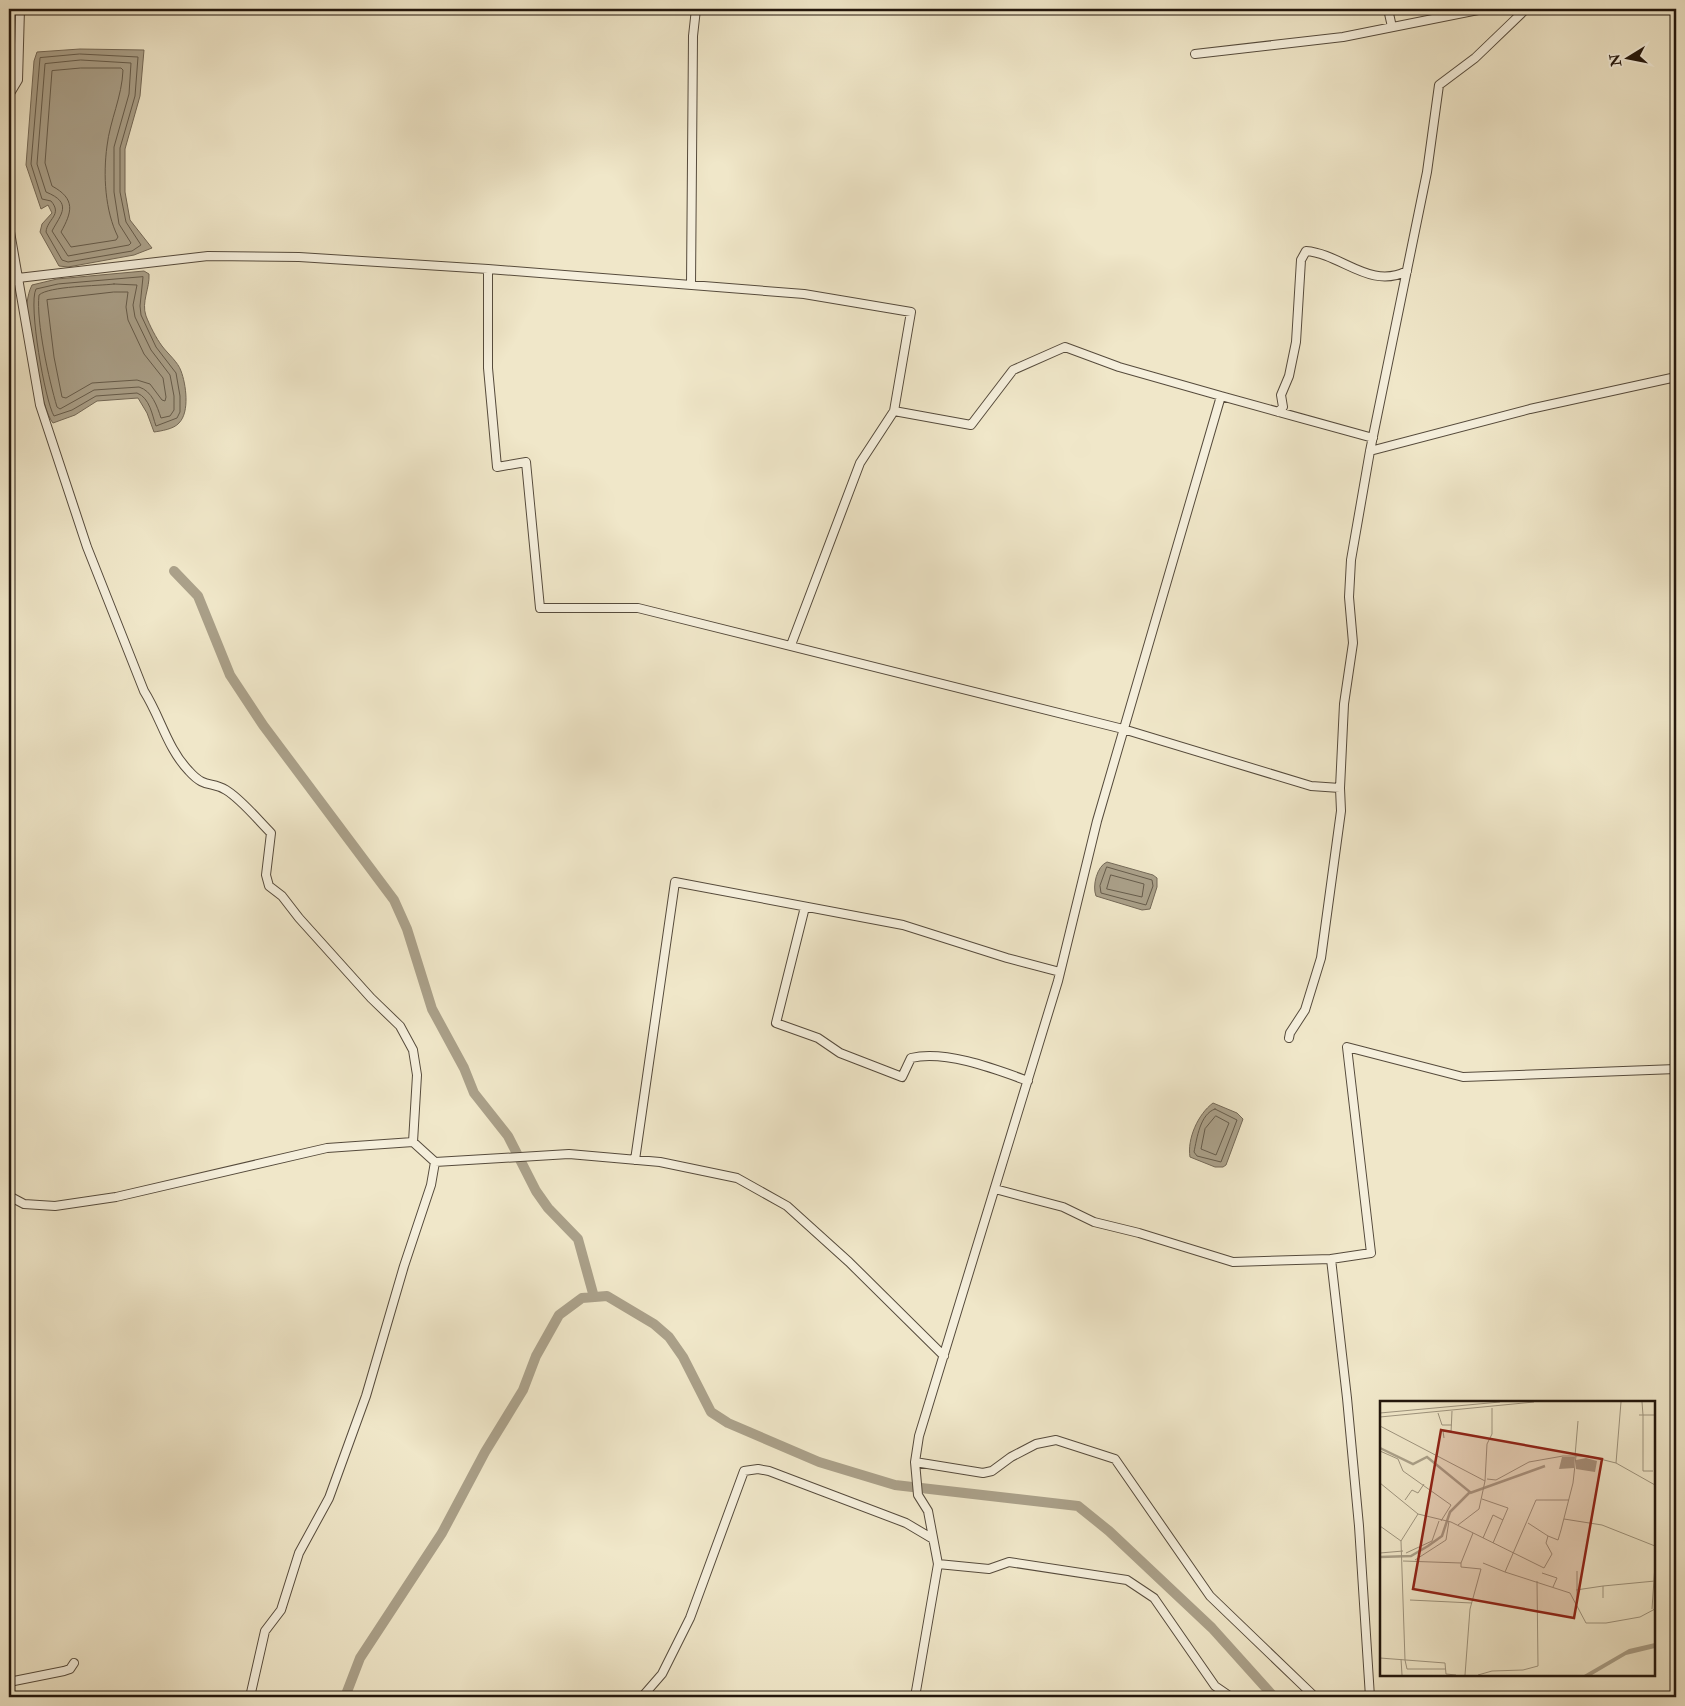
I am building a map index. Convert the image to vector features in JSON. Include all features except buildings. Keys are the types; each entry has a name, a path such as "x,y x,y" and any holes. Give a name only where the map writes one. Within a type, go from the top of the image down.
{"street":[{"path":"9,95 18,80 20,9"},
{"path":"691,285 693,36 696,9"},
{"path":"1388,9 1392,27"},
{"path":"1195,54 1342,37 1483,9"},
{"path":"1289,1038 1290,1033 1305,1010 1321,958 1340,820 1344,704 1353,643 1349,597 1351,560 1370,451 1427,172 1439,85 1475,58 1526,9"},
{"path":"9,226 40,405 101,586 144,691 154,708 170,748 189,772 202,784 226,790 271,833 266,875 269,886 282,896 299,918 371,998 400,1026 413,1050 417,1075 413,1142"},
{"path":"1278,412 1283,407 1281,395 1290,376 1296,342 1301,260 1306,251 1317,252 1372,276 1396,276 1407,271"},
{"path":"9,282 19,279 208,256 299,257 488,269 804,294 911,312 894,411 860,463 791,645"},
{"path":"488,269 488,368 497,466 526,462 540,608 638,608 1123,729 1311,786 1340,788"},
{"path":"894,411 971,425 1013,370 1065,347 1118,367 1373,438"},
{"path":"1370,451 1530,409 1676,377"},
{"path":"914,1697 927,1636 938,1564 928,1512 918,1495 914,1462 919,1436 1060,972 1097,821 1221,396"},
{"path":"635,1160 675,882 903,925 1007,958 1060,972"},
{"path":"805,908 776,1023 818,1038 840,1053 902,1077 911,1058 940,1057 993,1068 1028,1082"},
{"path":"995,1190 1063,1207 1094,1222 1139,1233 1233,1262 1331,1259 1371,1253 1347,1047 1464,1077 1676,1069"},
{"path":"9,1196 24,1204 55,1206 116,1197 326,1148 413,1142 435,1162 569,1154 660,1162 737,1178 787,1206 849,1262 944,1356"},
{"path":"250,1697 265,1631 281,1610 300,1553 329,1498 366,1396 404,1266 431,1185 435,1162"},
{"path":"1331,1259 1353,1467 1370,1697"},
{"path":"914,1462 983,1473 992,1471 1011,1456 1036,1444 1056,1440 1115,1459 1210,1596 1315,1697"},
{"path":"642,1697 662,1674 690,1618 744,1471 758,1468 770,1471 906,1523 933,1539"},
{"path":"938,1564 989,1569 1009,1562 1127,1580 1154,1598 1215,1686 1231,1697"},
{"path":"9,1682 64,1671 70,1669 74,1663"}],"water":[{"path":"80,49 144,50 140,96 125,149 125,192 130,220 152,248 134,255 68,267 59,266 40,232 42,224 52,213 48,205 41,209 26,165 34,61 37,52"},
{"path":"144,271 149,274 144,306 146,316 162,346 178,364 183,377 186,405 182,418 174,427 154,432 147,413 138,398 97,401 75,415 53,423 44,402 29,328 27,303 32,285 57,279"},
{"path":"1107,862 1153,875 1157,878 1157,887 1150,909 1142,910 1096,896 1096,877 1100,868"},
{"path":"1213,1103 1237,1113 1243,1119 1226,1165 1223,1167 1215,1167 1190,1157 1190,1143 1195,1127 1198,1120"}],"waterway":[{"path":"174,571 198,596 230,675 263,725 394,900 407,929 432,1009 464,1068 474,1093 508,1136 536,1191 548,1208 578,1239 594,1297"},
{"path":"345,1697 360,1658 442,1533 485,1452 523,1390 536,1356 559,1315 582,1298 607,1296 654,1324 669,1337 683,1357 711,1412 728,1423 819,1462 895,1485 1078,1506 1109,1531 1212,1628 1274,1697"}]}
